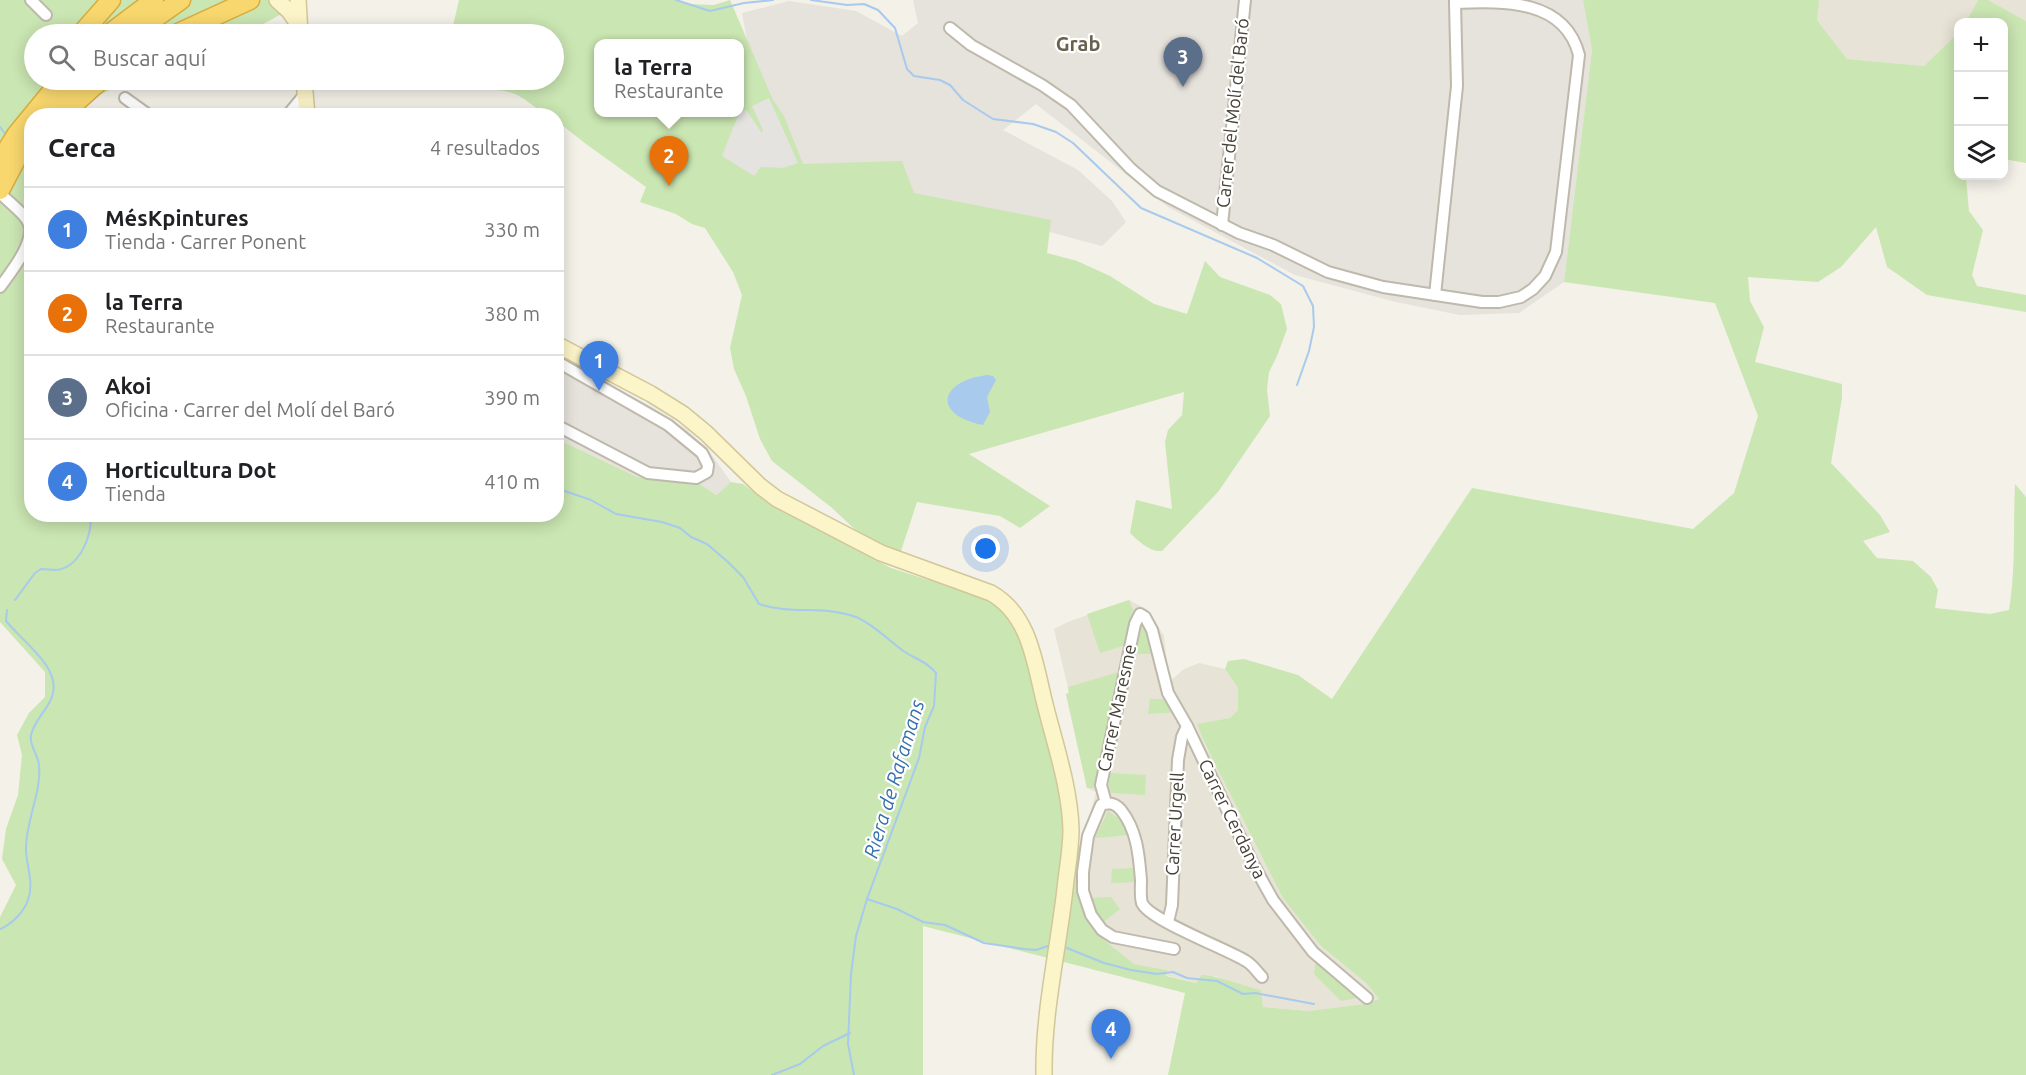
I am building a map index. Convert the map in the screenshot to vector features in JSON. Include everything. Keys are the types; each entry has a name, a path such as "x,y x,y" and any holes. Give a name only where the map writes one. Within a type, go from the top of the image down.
{"highway":[{"path":"90,24 111,0"},
{"path":"122,24 154,0"},
{"path":"147,24 181,0"},
{"path":"198,24 250,0"},
{"path":"40,108 53,98 74,90"},
{"path":"0,154 9,132 24,120"},
{"path":"0,161 16,135 24,127"},
{"path":"2,194 19,154 24,148"},
{"path":"2,194 24,164"}],"main road":[{"path":"277,0 289,11 296,24"},
{"path":"298,0 299,24"},
{"path":"305,90 306,108"},
{"path":"564,348 651,394 683,414 777,499 880,553 973,585 1000,598 1021,623 1034,657 1066,793 1071,836 1047,1024 1044,1075"}],"street":[{"path":"31,0 46,15"},
{"name":"Carrer del Molí del Baró","path":"1222,225 1245,0"},
{"path":"950,28 971,45 1036,81 1071,105 1146,183 1222,225 1273,245 1340,277 1383,287 1435,295 1482,302 1511,300 1533,289 1551,267 1559,238 1580,65 1577,44 1568,26 1547,8 1522,0 1455,1 1457,86 1435,295"},
{"path":"291,108 302,90"},
{"path":"125,98 139,108"},
{"path":"2,194 24,217"},
{"path":"0,286 24,250"},
{"path":"564,354 582,357"},
{"path":"564,366 668,425 702,453 708,465 706,472 696,478 648,473 564,429"},
{"name":"Carrer Cerdanya","path":"1140,614 1145,617 1152,630 1164,684 1273,900 1313,952 1367,998"},
{"name":"Carrer Maresme","path":"1107,803 1101,785 1135,624 1140,614"},
{"name":"Carrer Urgell","path":"1168,922 1172,905 1178,760 1182,737 1187,726"},
{"path":"1174,950 1113,937 1102,930 1087,908 1083,891 1083,872 1087,840 1101,805 1107,803 1118,807 1129,820 1139,857 1143,903 1152,914 1240,957 1250,963 1262,977"},
{"path":"1071,836 1092,824"},
{"path":"1071,836 1087,840"}],"shaded area":[{"path":"913,0 1583,0 1592,50 1564,282 1519,313 1460,315 1396,302 1295,275 1168,207 1036,104 1003,130 1078,170 1112,201 1126,222 1102,246 907,194 794,167 753,71 742,13 789,1 856,11 902,36 918,23"},
{"path":"1819,0 1978,0 1968,18 1954,18 1954,37 1924,66 1847,59 1816,19"},
{"path":"1988,0 2026,0 2026,21"},
{"path":"769,98 798,163 783,168 761,167 754,176 722,156 737,117 744,117 744,111 746,110 762,133 763,130 752,106"},
{"path":"564,359 652,407 687,430 708,450 731,482 718,495 698,484 639,478 564,442"},
{"path":"1129,600 1148,610 1164,636 1169,682 1184,669 1199,663 1225,669 1238,688 1238,710 1230,718 1198,724 1205,745 1321,946 1366,983 1379,999 1364,1004 1308,1011 1263,1007 1261,990 1240,986 1216,976 1197,983 1165,975 1166,970 1134,964 1104,940 1088,918 1082,846 1096,792 1087,788 1066,694 1069,692 1054,629"}],"green space":[{"path":"0,0 307,0 263,24 24,24 24,90 110,90 91,99 82,108 24,108 24,522 564,522 564,442 637,477 699,484 717,495 731,482 743,484 763,499 891,568 984,596 1003,611 1020,634 1055,761 1070,841 1082,846 1088,918 1104,940 1134,964 1167,970 1166,976 1196,983 1202,975 1217,977 1261,990 1263,1007 1308,1011 1364,1004 1379,999 1366,983 1321,946 1283,898 1197,724 1230,718 1238,710 1238,688 1225,669 1228,661 1244,659 1298,675 1332,699 1472,488 1693,529 1734,493 1758,416 1715,303 1564,282 1592,50 1583,0 1819,0 1817,20 1847,59 1924,66 1954,37 1954,180 1966,180 1969,211 1983,230 1972,275 1977,286 2026,295 2026,312 1927,295 1887,267 1876,227 1841,267 1818,282 1748,277 1750,301 1764,327 1755,362 1842,384 1842,398 1831,463 1880,515 1890,532 1863,541 1877,558 1913,561 1931,577 1938,590 1935,608 1990,614 2009,610 2015,484 2026,497 2026,1075 1168,1075 1185,993 923,926 923,1075 0,1075 0,917 16,885 2,859 6,829 18,795 22,755 17,735 29,713 45,697 45,672 0,622"},
{"path":"459,0 678,0 688,4 714,5 730,0 773,100 784,116 803,164 902,161 914,193 1051,220 1047,253 1077,261 1110,276 1154,304 1187,314 1205,261 1220,277 1270,295 1281,304 1287,329 1269,372 1267,390 1270,416 1218,492 1162,551 1149,548 1130,533 1136,500 1172,509 1165,442 1168,430 1182,415 1184,392 969,454 1050,506 1020,528 1000,516 917,502 900,554 862,536 831,507 772,461 760,439 746,396 734,369 730,348 742,295 733,272 705,228 692,224 676,214 640,202 646,187 564,127 564,108 537,108 508,92 494,90 564,90 564,24 453,24"},
{"path":"1978,0 1988,0 2026,21 2026,163 2008,160 2008,18 1968,18"},
{"path":"1129,600 1133,610 1126,645 1100,653 1087,614"},
{"path":"1140,624 1149,632 1155,654 1134,654"},
{"path":"1119,672 1094,788 1087,788 1066,694 1069,693 1068,687"},
{"path":"1150,699 1167,699 1176,712 1148,714"},
{"path":"1110,773 1146,775 1145,795 1111,793"},
{"path":"1108,811 1125,823 1130,835 1095,838"},
{"path":"1135,868 1136,882 1111,883 1112,869"},
{"path":"1111,897 1120,909 1101,924 1087,898"},
{"path":"1316,960 1362,997 1341,1001 1314,973"}],"water":[{"path":"993,376 996,380 987,397 990,412 983,425 966,420 955,413 949,406 948,398 951,391 959,384 971,378"}],"waterway":[{"path":"676,0 710,11 744,3 773,0"},
{"path":"811,0 847,5 864,4 878,10 895,28 907,69 914,76 940,80 950,85 963,100 993,119 1033,124 1056,132 1073,143 1141,208 1257,258 1303,286 1313,306 1314,327 1309,351 1297,385"},
{"name":"Riera de Rafamans","path":"0,127 7,136"},
{"name":"Riera de Rafamans","path":"564,491 591,500 616,514 662,522 680,528 691,537 707,544 728,562 743,577 759,604 783,609 832,611 856,617 936,673 934,706 925,727 919,758 867,899 856,936 851,974 848,1044 854,1075"},
{"path":"15,600 35,573 41,569 64,568 78,557 87,540 91,522"},
{"path":"0,929 17,918 30,894 26,840 39,775 31,735 54,689 51,673 34,650 6,621 7,610"},
{"path":"867,899 897,909 923,922 945,925 984,943 1036,950 1048,946"},
{"path":"1067,948 1104,963 1131,970 1157,974 1173,972 1187,978 1217,981 1243,994 1255,993 1314,1004"},
{"path":"772,1075 800,1064 823,1046 850,1033"}],"place":[{"name":"Akoi","path":"1183,87"},
{"name":"la Terra","path":"669,186"},
{"name":"MésKpintures","path":"599,391"},
{"name":"Horticultura Dot","path":"1111,1059"}],"district":[{"name":"Grab","path":"1078,44"}]}
